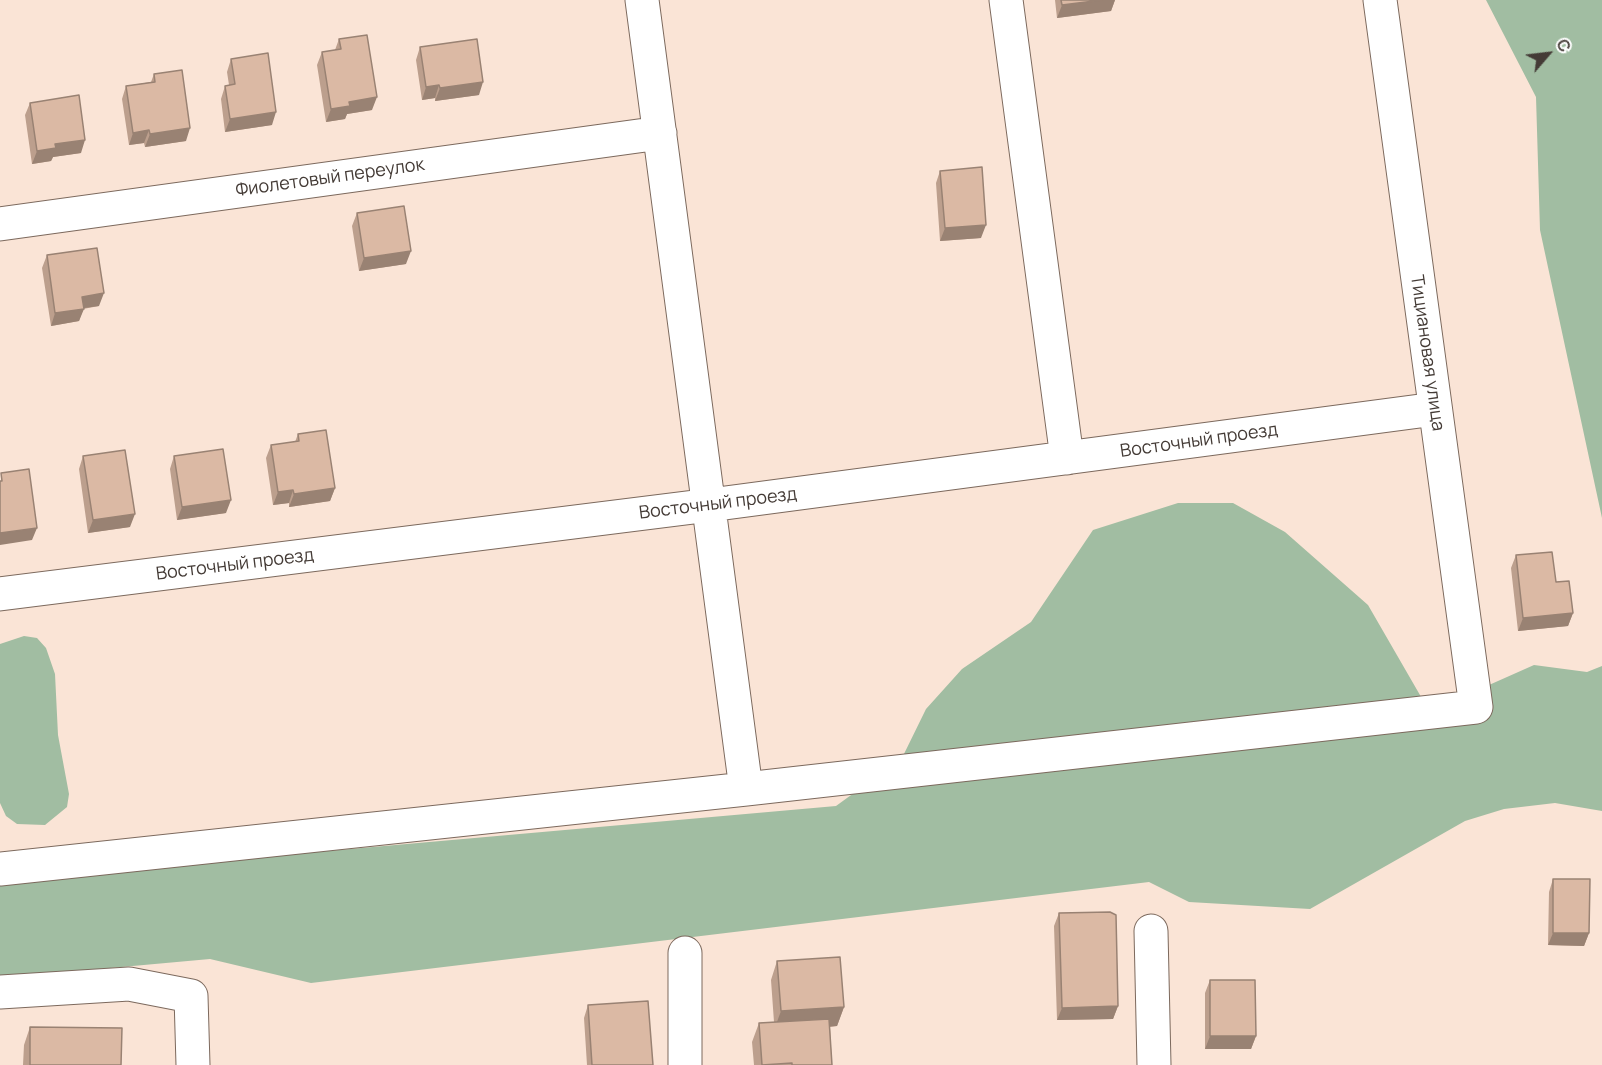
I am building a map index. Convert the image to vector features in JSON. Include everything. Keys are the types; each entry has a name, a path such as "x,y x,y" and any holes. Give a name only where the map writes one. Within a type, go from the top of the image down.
{"street":[{"path":"0,869 746,789 642,0"},
{"path":"1006,0 1067,458"},
{"name":"Тициановая улица","path":"746,789 1476,707 1380,0"},
{"name":"Фиолетовый переулок","path":"0,224 660,133"},
{"name":"Восточный проезд","path":"0,594 710,506 1434,410"},
{"path":"1151,932 1154,1065"},
{"path":"684,953 685,1065"},
{"path":"0,992 129,984 191,996 193,1065"}],"green space":[{"path":"1486,0 1602,0 1602,518 1540,230 1536,97"},
{"path":"1178,503 1233,503 1285,532 1368,605 1424,702 1453,701 1534,665 1587,672 1602,666 1602,811 1555,803 1504,809 1465,821 1310,909 1189,902 1149,882 311,983 210,959 0,978 0,880 836,806 902,758 926,709 962,669 1031,622 1093,530"},
{"path":"24,636 37,638 46,648 55,674 58,735 69,794 67,807 45,825 17,824 6,816 0,803 0,644"}],"building":[{"path":"1061,0 1102,0 1062,5"},
{"path":"367,35 377,97 349,102 350,106 331,109 322,52 341,49 339,39"},
{"path":"477,39 483,82 440,88 439,85 426,87 420,47"},
{"path":"268,53 276,112 230,119 225,86 235,84 231,59"},
{"path":"182,70 190,128 150,134 149,130 133,133 126,86 155,82 154,74"},
{"path":"79,95 85,140 55,144 56,148 37,151 30,103"},
{"path":"982,167 986,225 945,228 940,171"},
{"path":"404,206 411,251 364,258 357,213"},
{"path":"97,248 104,293 82,297 84,309 55,313 47,255"},
{"path":"326,430 335,488 294,494 293,490 278,492 271,445 299,441 298,434"},
{"path":"223,449 231,500 182,507 174,456"},
{"path":"125,450 135,514 93,520 83,456"},
{"path":"29,469 37,528 0,533 1,473"},
{"path":"1552,552 1556,582 1569,581 1573,613 1523,618 1516,555"},
{"path":"1553,879 1590,879 1589,933 1553,933"},
{"path":"1110,912 1116,915 1118,1006 1062,1008 1059,913"},
{"path":"840,957 844,1007 781,1011 777,961"},
{"path":"1210,980 1255,980 1256,1036 1210,1036"},
{"path":"648,1001 653,1065 592,1065 588,1005"},
{"path":"829,1019 832,1065 792,1065 792,1063 762,1065 759,1023"},
{"path":"30,1027 122,1028 121,1065 30,1065"}]}
